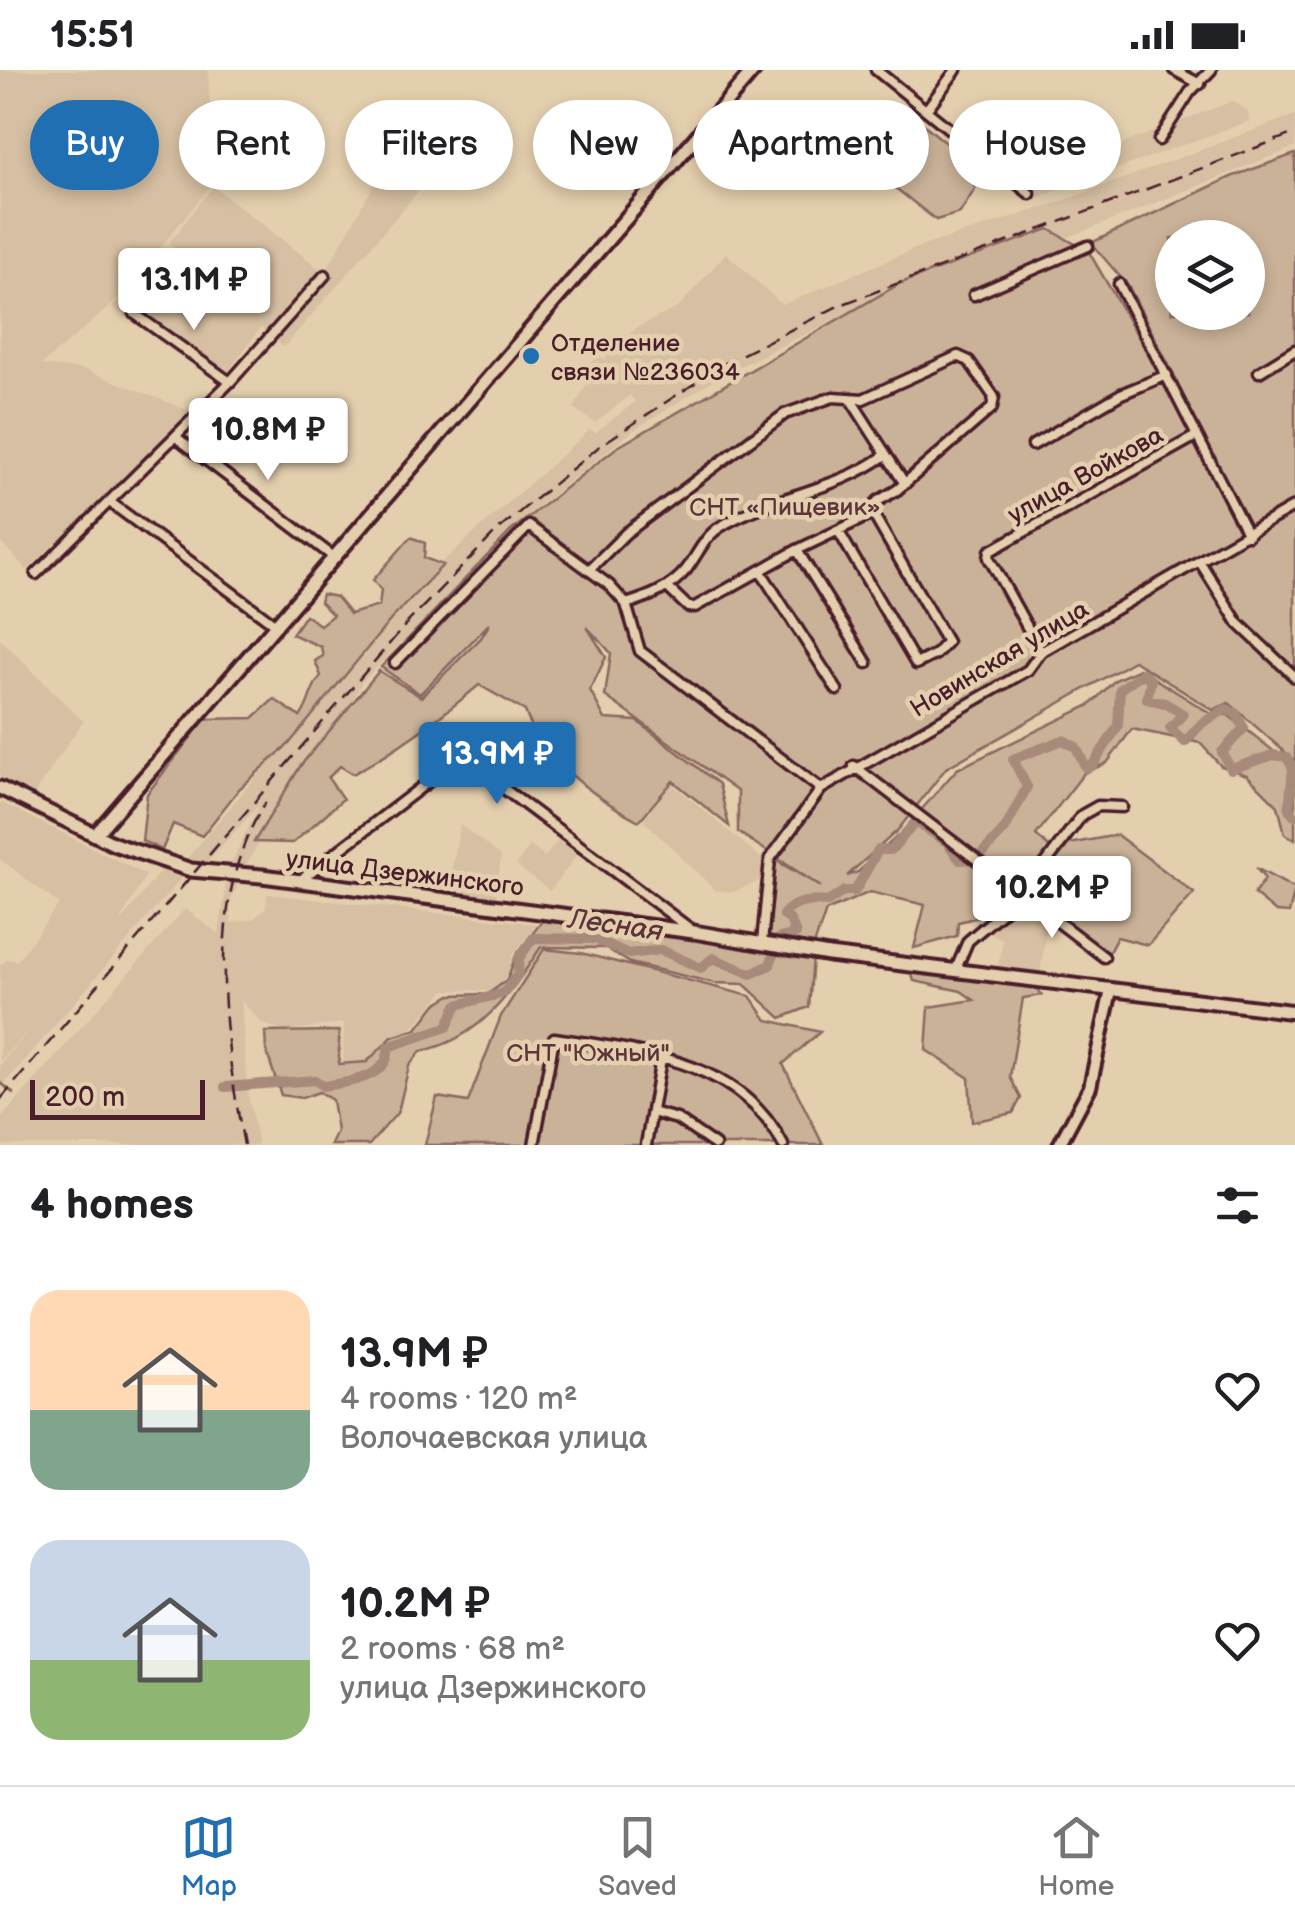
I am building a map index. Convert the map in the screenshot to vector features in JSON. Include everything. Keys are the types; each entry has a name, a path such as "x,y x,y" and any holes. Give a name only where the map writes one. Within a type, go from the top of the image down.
{"main road":[{"path":"95,835 754,70"},
{"name":"улица Дзержинского","path":"0,788 95,835 191,870 1295,1012"},
{"path":"1059,1145 1088,1095 1111,990"}],"street":[{"path":"876,70 915,100"},
{"path":"929,106 956,70"},
{"path":"1174,70 1200,84"},
{"path":"1160,140 1190,92 1211,70"},
{"path":"929,111 1030,194"},
{"path":"974,295 1088,246"},
{"path":"36,574 230,382 325,275"},
{"path":"1119,284 1248,535"},
{"path":"136,314 230,382"},
{"path":"1259,372 1295,350"},
{"path":"667,587 688,607 695,608 797,550 839,532 872,512 878,500 905,484 992,408 994,397 969,361 958,356 851,400"},
{"path":"1033,445 1121,394 1167,375"},
{"path":"590,569 626,533 785,414 832,397 846,396 851,400 905,484"},
{"path":"176,436 335,558"},
{"name":"улица Войкова","path":"1041,652 990,558 990,551 1196,436"},
{"path":"626,604 667,587 724,524 858,472 884,456"},
{"path":"111,502 277,626"},
{"name":"Новинская улица","path":"773,945 770,859 793,821 821,789 854,766 1028,670 1041,652 1293,511"},
{"path":"839,532 916,664 936,654 947,642 872,512"},
{"path":"396,664 530,526 590,569 626,604 640,651 821,789"},
{"path":"797,550 867,664"},
{"path":"1200,562 1238,623 1295,677"},
{"path":"761,572 837,690"},
{"path":"854,766 1104,957"},
{"path":"299,881 445,768 462,768 483,773 694,932"},
{"path":"956,969 968,941 1022,895 1082,815 1098,806 1122,807"},
{"path":"534,1145 554,1038 696,1066 722,1079 762,1113 783,1145"},
{"path":"646,1145 661,1058"},
{"path":"652,1112 677,1118 715,1145"}],"shaded area":[{"path":"0,70 208,70 210,100 179,100 179,190 207,190 114,303 41,365 85,370 193,412 27,570 0,541"},
{"path":"1233,101 1247,110 1249,121 1121,167 1121,144"},
{"path":"1295,115 1295,147 1085,231 850,312 722,375 634,430 529,514 361,683 349,708 303,768 241,873 230,903 231,923 254,919 266,908 267,894 536,924 512,956 511,980 503,991 445,990 379,1066 343,1078 344,1023 284,1031 262,1023 241,1000 247,1091 258,1145 0,1145 0,1120 185,909 219,934 229,868 260,804 200,869 190,868 0,1089 0,1065 34,1024 0,1061 0,966 7,959 17,961 59,904 0,859 0,802 146,875 117,927 162,869 175,873 421,581 590,430 595,433 635,402 630,395 595,423 574,408 592,375 585,370 598,356 606,359 607,352 638,327 678,308 726,253 782,305 917,248 1093,190 1121,190 1121,180"},
{"path":"210,190 218,190 325,273 371,190 419,190 284,347 261,327 221,381 112,307 150,267 178,252 170,242"},
{"path":"1035,190 1058,190 1039,197"},
{"path":"0,639 83,721 34,794 0,777"},
{"path":"672,784 766,862 759,881 733,892 715,890 643,820"},
{"path":"460,825 501,856 495,901 448,894"},
{"path":"561,836 580,851 550,891 516,865 530,846 545,857"},
{"path":"1026,905 1047,923 1040,974 998,968 1003,939 988,932"}],"green space":[{"path":"929,129 949,146 949,190 974,190 960,213 936,220 898,190 929,190"},
{"name":"СНТ «Пищевик»","path":"1295,154 1295,761 1229,703 1213,710 1134,661 946,768 898,830 847,876 858,872 901,833 957,769 1090,705 1115,680 1139,669 1210,713 1228,715 1295,768 1295,839 1285,834 1278,806 1247,775 1221,766 1200,743 1132,729 1107,763 1084,773 1036,835 1050,848 1022,885 988,912 958,922 957,936 914,948 925,905 870,892 826,911 814,945 768,938 775,860 821,887 738,832 738,792 605,696 611,653 587,627 606,657 590,690 605,719 637,721 719,784 729,826 673,781 639,821 622,812 556,760 525,711 479,685 418,732 353,774 340,766 328,778 343,799 293,843 254,842 301,765 379,671 421,697 481,638 490,623 420,694 381,667 511,531 616,448 901,283 1049,229 1089,252 1165,383 1176,379 1129,287 1091,243 1231,177"},
{"path":"411,537 425,543 424,558 443,565 393,617 289,744 239,789 202,836 173,824 162,850 142,841 147,794 205,719 253,718 274,699 300,717 321,676 315,661 323,656 321,647 292,634 305,615 320,625 333,615 320,602 322,594 336,597 350,614 379,606 381,590 373,580"},
{"path":"1117,835 1194,893 1148,945 1117,937 1106,958 1098,959 1026,905 1029,892 1069,844"},
{"path":"1256,868 1295,889 1289,913 1276,912 1254,894 1265,879"},
{"path":"542,921 724,941 813,957 809,1007 781,1018 744,984 714,983 630,963 606,948 541,947 505,997 477,1025 460,1037 421,1051 409,1066 398,1112 369,1145 331,1145 337,1131 332,1100 319,1092 302,1098 281,1095 266,1050 265,1032 339,1031 339,1064 367,1062 392,1037 417,1029 436,1004 451,995 488,994 507,980 516,955"},
{"name":"СНТ \"Южный\"","path":"544,949 581,953 750,996 767,1020 820,1032 783,1064 823,1145 425,1145 437,1097 468,1102 501,1016"},
{"path":"911,971 1037,989 1042,995 1023,998 1010,1077 1021,1098 1013,1113 972,1122 969,1078 926,1050 929,1007 974,1000 961,991 914,981"}],"waterway":[{"name":"Лесная","path":"225,1087 315,1080 323,1086 365,1077 382,1066 388,1047 447,1027 457,1005 504,993 518,974 519,958 533,938 595,939 629,954 661,950 701,968 713,958 751,974 770,965 779,938 796,934 783,915 787,910 803,902 828,902 844,891 855,891 878,850 891,850 916,822 947,842 960,860 977,859 1005,829 1027,787 1013,759 1063,740 1076,747 1086,768 1093,765 1118,726 1120,689 1143,673 1151,680 1147,699 1165,703 1183,714 1170,728 1185,742 1202,723 1226,709 1236,714 1244,728 1222,752 1231,769 1273,755 1287,757 1293,769 1289,809 1295,816"},
{"name":"Лесная","path":"0,1082 14,1094"}],"railway":[{"path":"0,1100 408,622 499,529 601,445 727,362 838,306 1295,133"},
{"path":"244,1145 226,1015 226,924 233,881 246,840 266,802"}],"place":[{"name":"Отделение связи №236034","path":"531,356"}]}
